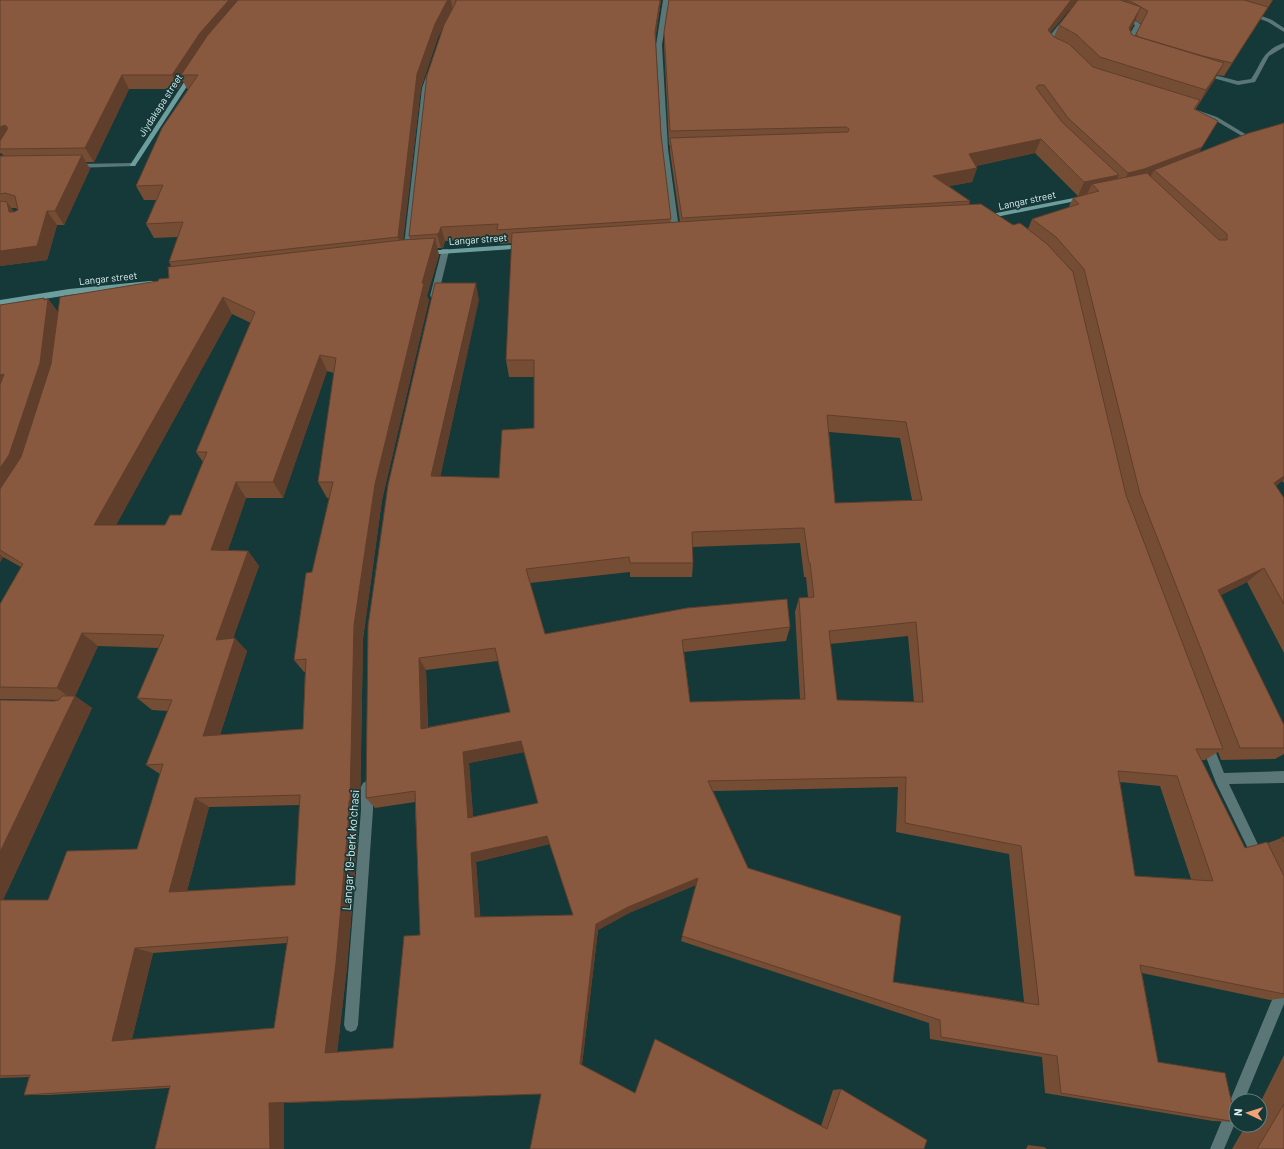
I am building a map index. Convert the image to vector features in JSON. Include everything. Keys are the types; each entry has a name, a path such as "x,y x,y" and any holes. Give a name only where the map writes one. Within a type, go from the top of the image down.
{"street":[{"path":"666,0 659,44 665,149 680,236 668,236"},
{"path":"1055,50 1047,43 1072,11"},
{"path":"1245,12 1259,16 1284,30"},
{"path":"1118,17 1138,25 1125,47 1126,51 1130,53"},
{"path":"1198,73 1228,82 1246,83 1253,81 1267,54 1270,51 1284,45"},
{"name":"Langar street","path":"432,66 425,88 403,254 532,246"},
{"name":"Jiydakapa street","path":"64,166 133,165 196,67"},
{"path":"1184,108 1215,118 1254,141"},
{"path":"665,149 673,149"},
{"name":"Langar street","path":"978,218 993,217 1090,197"},
{"path":"993,217 1004,226"},
{"path":"432,306 445,251"},
{"name":"Langar street","path":"0,303 69,296 155,282"},
{"path":"1204,734 1220,779 1260,863"},
{"path":"1220,779 1284,777"},
{"name":"Langar 19-berk koʻchasi","path":"351,1025 367,810 367,779"},
{"path":"1241,1093 1284,988"},
{"path":"1217,1149 1228,1123"}],"building":[{"path":"0,0 229,0 200,33 172,75 122,75 85,148 0,149 0,141 8,128 5,125 0,127"},
{"path":"238,0 449,0 447,1 435,24 417,74 398,237 169,262 183,222 146,224 163,185 136,186 162,128 198,75 181,75 207,36"},
{"path":"456,0 660,0 655,32 661,135 671,219 497,230 498,224 441,227 439,233 437,234 409,236 427,75 444,25"},
{"path":"669,0 1071,0 1048,30 1054,37 1069,44 1093,67 1200,100 1194,109 1218,121 1202,147 1144,169 1128,173 1068,118 1044,85 1038,85 1036,88 1062,122 1119,175 1084,182 1041,139 969,154 977,168 933,176 970,201 682,218 670,138 848,132 849,129 846,127 670,131 664,32"},
{"path":"1078,0 1120,0 1141,7 1129,28 1132,35 1224,63 1206,90 1100,57 1077,35 1059,25"},
{"path":"1124,0 1244,0 1268,7 1232,63 1139,37 1136,34 1148,11 1132,2"},
{"path":"1284,123 1284,476 1274,483 1284,498 1284,604 1264,568 1218,590 1284,725 1284,748 1240,748 1140,494 1084,269 1056,237 1032,219 1079,204 1073,198 1099,191 1092,184 1147,173 1219,240 1227,240 1227,234 1154,170 1249,133"},
{"path":"82,155 55,211 47,211 37,246 0,251 0,201 7,202 9,212 18,210 15,196 5,193 0,194 0,156"},
{"path":"981,204 1013,225 1020,223 1047,244 1073,272 1126,495 1223,749 1196,749 1245,848 1267,842 1284,876 1284,994 1140,965 1158,1062 1225,1073 1229,1093 1228,1093 1228,1121 1061,1093 1057,1056 941,1037 940,1020 682,936 698,878 628,907 596,924 580,1064 635,1093 655,1039 827,1129 841,1089 927,1140 924,1149 530,1149 541,1094 269,1103 270,1149 155,1149 170,1086 24,1095 30,1075 0,1076 0,900 48,900 67,851 137,849 163,764 146,765 172,700 137,698 164,635 82,633 57,688 0,687 0,604 23,564 0,550 0,489 21,457 51,364 60,297 169,278 168,267 402,240 435,238 422,283 424,283 375,484 354,625 350,800 336,963 325,1053 393,1048 404,936 420,935 415,791 366,798 368,626 388,485 435,283 476,283 431,476 499,478 502,430 534,428 534,360 506,360 512,233 875,209","holes":["223,297 255,312 196,452 207,452 181,515 170,515 165,525 94,525","320,355 336,358 318,482 333,482 312,572 306,573 294,660 306,659 303,729 203,736 235,638 216,640 248,551 211,550 236,482 273,482","827,415 906,422 922,500 835,503","804,528 814,597 799,598 805,699 690,702 682,640 790,627 787,599 687,608 545,634 526,569 629,557 630,563 693,563 692,532","916,622 923,702 837,700 829,631","495,648 510,712 421,729 419,658","521,741 538,803 468,818 463,752","1118,771 1177,776 1213,881 1135,876","906,777 905,823 1021,846 1039,1005 893,982 901,916 748,868 708,781","300,795 295,885 169,892 195,798","547,836 573,915 475,917 471,853","288,937 274,1028 112,1041 135,948"]},
{"path":"44,298 44,300 48,299 40,363 9,455 0,468 0,385 4,374 0,375 0,305"},
{"path":"62,696 75,696 0,852 0,700 54,701 59,700"},
{"path":"1284,1104 1284,1149 1257,1149 1268,1133"}]}
